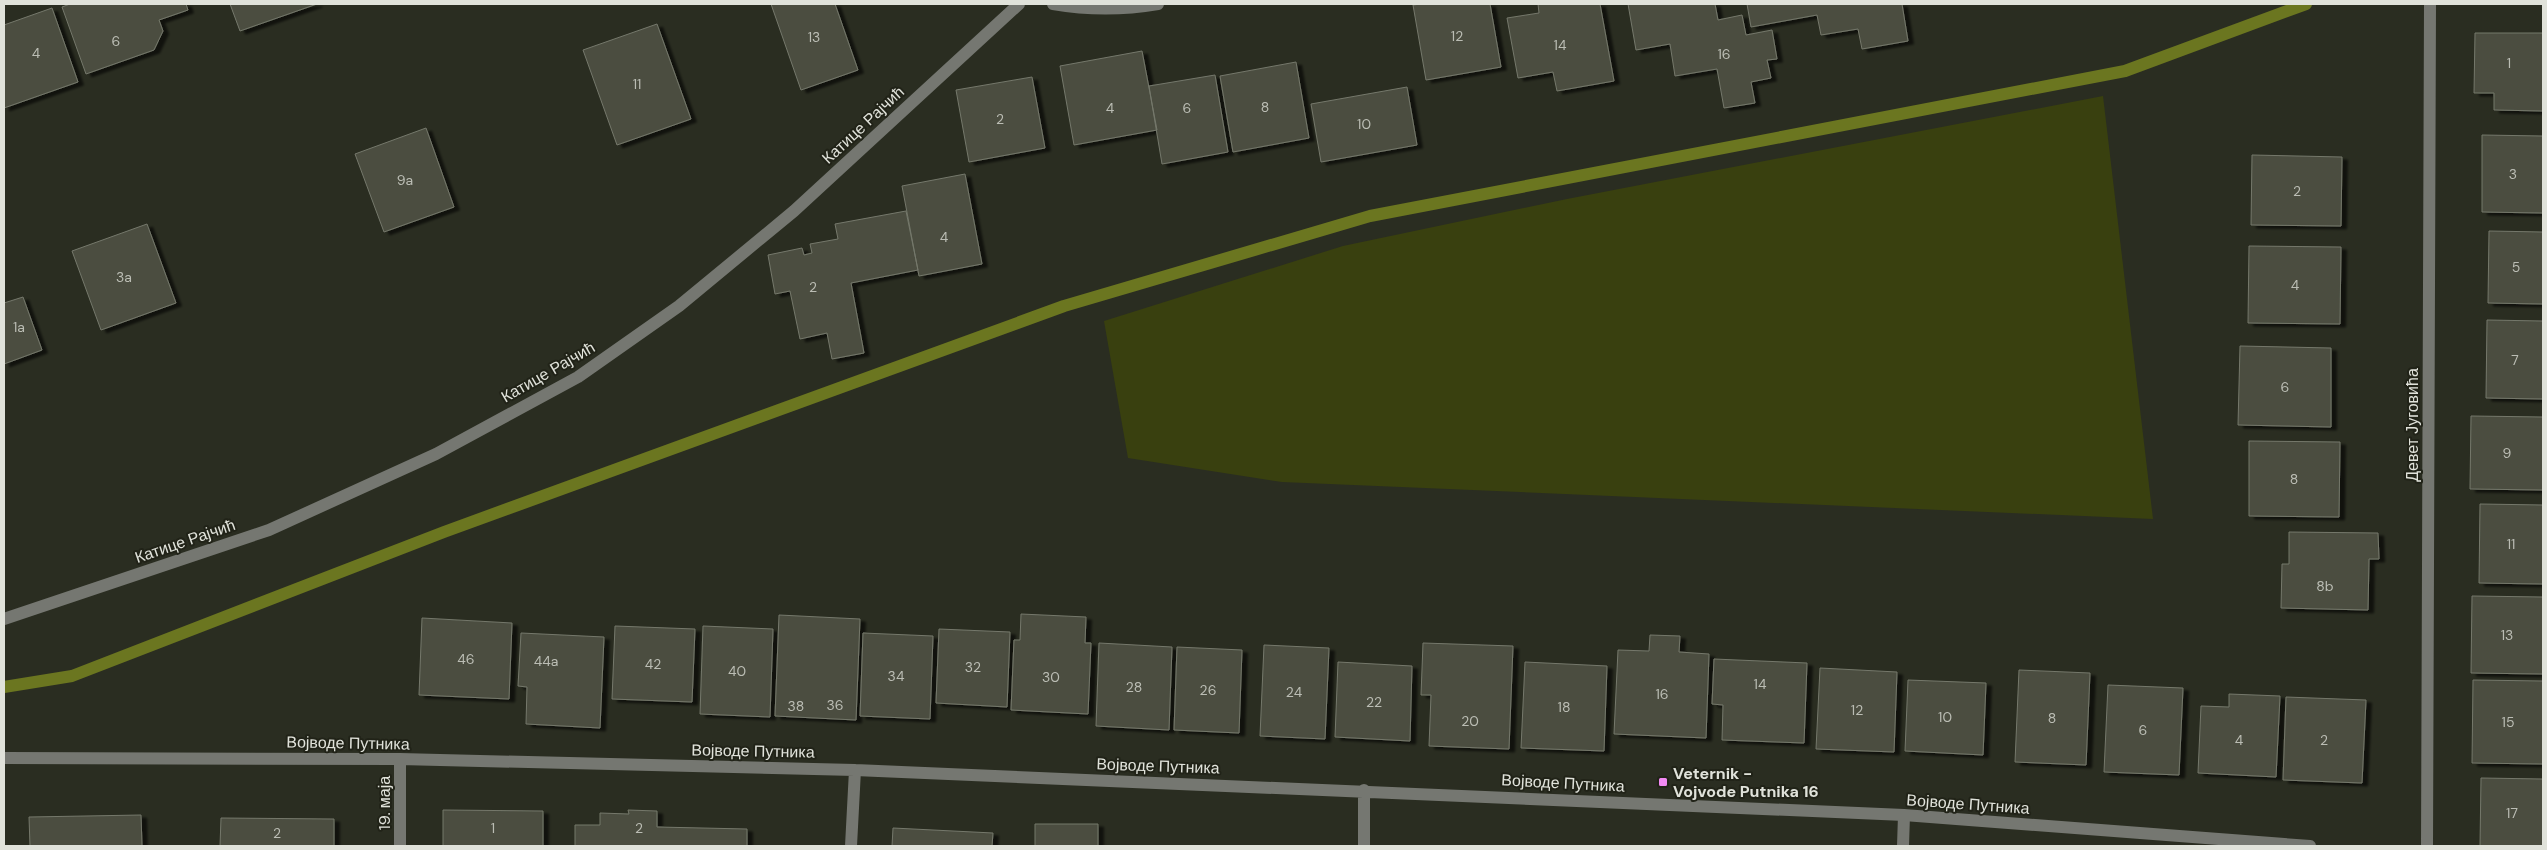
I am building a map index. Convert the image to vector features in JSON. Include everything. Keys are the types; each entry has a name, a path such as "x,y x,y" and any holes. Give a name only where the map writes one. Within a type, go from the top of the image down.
{"street":[{"name":"Катице Рајчић","path":"4,619 269,530 436,454 578,377 679,306 794,211 1019,4"},
{"path":"1054,4 1082,9 1138,7 1158,4"},
{"name":"Девет Југовића","path":"2426,846 2430,6"},
{"name":"Војводе Путника","path":"4,758 400,759 854,770 1364,790 1904,815 2310,846"},
{"name":"19. маја","path":"400,759 400,846"},
{"path":"851,846 854,770"},
{"path":"1364,790 1364,846"},
{"path":"1903,846 1904,815"}],"green space":[{"path":"2103,96 2153,519 1282,482 1128,458 1104,321 1343,246 1567,199"}],"building":[{"path":"70,4 186,4 188,10 159,20 163,31 154,50 86,74 62,7"},
{"path":"230,4 317,4 240,31"},
{"path":"771,4 835,4 858,70 801,90"},
{"path":"1490,4 1501,67 1426,80 1413,5"},
{"path":"1538,4 1600,4 1614,81 1557,91 1553,72 1518,78 1507,18 1539,13"},
{"path":"1628,4 1715,4 1718,20 1742,15 1746,35 1772,30 1777,59 1767,60 1771,78 1751,82 1755,103 1724,108 1717,69 1675,76 1670,44 1636,50"},
{"path":"1747,4 1902,4 1908,41 1862,49 1858,29 1821,35 1817,15 1751,27"},
{"path":"52,8 78,82 4,108 4,25"},
{"path":"657,24 691,119 617,145 583,50"},
{"path":"2475,33 2543,33 2543,111 2494,110 2494,93 2474,93"},
{"path":"1142,51 1157,130 1074,145 1060,66"},
{"path":"1296,62 1309,138 1233,152 1220,76"},
{"path":"1215,75 1228,152 1162,164 1149,86"},
{"path":"1032,77 1045,148 969,162 956,90"},
{"path":"1407,87 1417,145 1321,162 1311,104"},
{"path":"426,128 454,207 384,232 355,154"},
{"path":"2482,135 2543,136 2543,213 2482,212"},
{"path":"2252,155 2342,157 2341,226 2251,225"},
{"path":"965,174 982,264 919,276 902,186"},
{"path":"906,211 918,270 851,283 864,353 832,359 827,333 800,339 790,291 775,294 768,255 802,248 804,255 812,253 810,244 838,239 835,224"},
{"path":"147,224 176,303 101,330 72,251"},
{"path":"2489,231 2543,232 2543,304 2488,303"},
{"path":"2249,246 2341,247 2340,324 2248,323"},
{"path":"23,297 42,350 4,364 4,303"},
{"path":"2487,320 2543,321 2543,399 2486,398"},
{"path":"2240,346 2331,348 2331,427 2238,425"},
{"path":"2471,416 2543,417 2543,490 2470,489"},
{"path":"2249,441 2340,442 2339,517 2249,516"},
{"path":"2480,504 2543,505 2543,584 2479,583"},
{"path":"2289,532 2378,533 2379,559 2369,559 2368,610 2281,608 2282,564 2289,564"},
{"path":"2472,596 2543,597 2543,674 2471,673"},
{"path":"1021,614 1086,617 1085,643 1091,643 1088,714 1011,710 1014,640 1020,640"},
{"path":"779,615 860,619 856,720 775,716"},
{"path":"422,618 512,623 509,699 419,695"},
{"path":"615,626 695,629 692,702 612,699"},
{"path":"703,626 773,629 770,717 700,714"},
{"path":"939,629 1010,632 1007,707 936,703"},
{"path":"521,633 604,637 600,728 526,724 527,687 518,686"},
{"path":"863,633 933,636 930,719 860,716"},
{"path":"1650,635 1680,636 1679,652 1709,654 1706,738 1614,734 1618,650 1649,651"},
{"path":"1099,643 1172,647 1169,730 1096,726"},
{"path":"1423,643 1513,646 1509,749 1429,746 1431,695 1421,695"},
{"path":"1264,645 1329,648 1325,739 1260,736"},
{"path":"1177,647 1242,650 1239,733 1174,730"},
{"path":"1714,659 1807,663 1804,743 1722,740 1723,705 1712,704"},
{"path":"1338,662 1412,666 1410,741 1335,737"},
{"path":"1525,662 1607,666 1604,751 1521,748"},
{"path":"1820,668 1897,672 1894,752 1816,749"},
{"path":"2019,670 2090,673 2086,765 2015,762"},
{"path":"1908,680 1986,683 1983,755 1905,751"},
{"path":"2473,680 2543,681 2543,764 2472,763"},
{"path":"2108,685 2183,688 2179,775 2104,772"},
{"path":"2229,694 2280,696 2276,777 2198,773 2201,706 2229,707"},
{"path":"2286,697 2366,700 2362,783 2283,780"},
{"path":"2481,778 2543,779 2543,846 2480,846"},
{"path":"443,810 543,811 543,846 443,846"},
{"path":"628,810 657,811 657,827 747,829 747,846 575,846 575,825 600,825 600,813 629,814"},
{"path":"141,815 142,846 30,846 29,817"},
{"path":"221,818 334,819 334,846 220,846"},
{"path":"1035,824 1098,824 1098,846 1035,846"},
{"path":"893,828 993,833 992,846 892,846"}],"waterway":[{"path":"4,687 72,676 444,532 1064,306 1370,216 2125,71 2306,4"}],"place":[{"name":"Veternik - Vojvode Putnika 16","path":"1663,782"}]}
